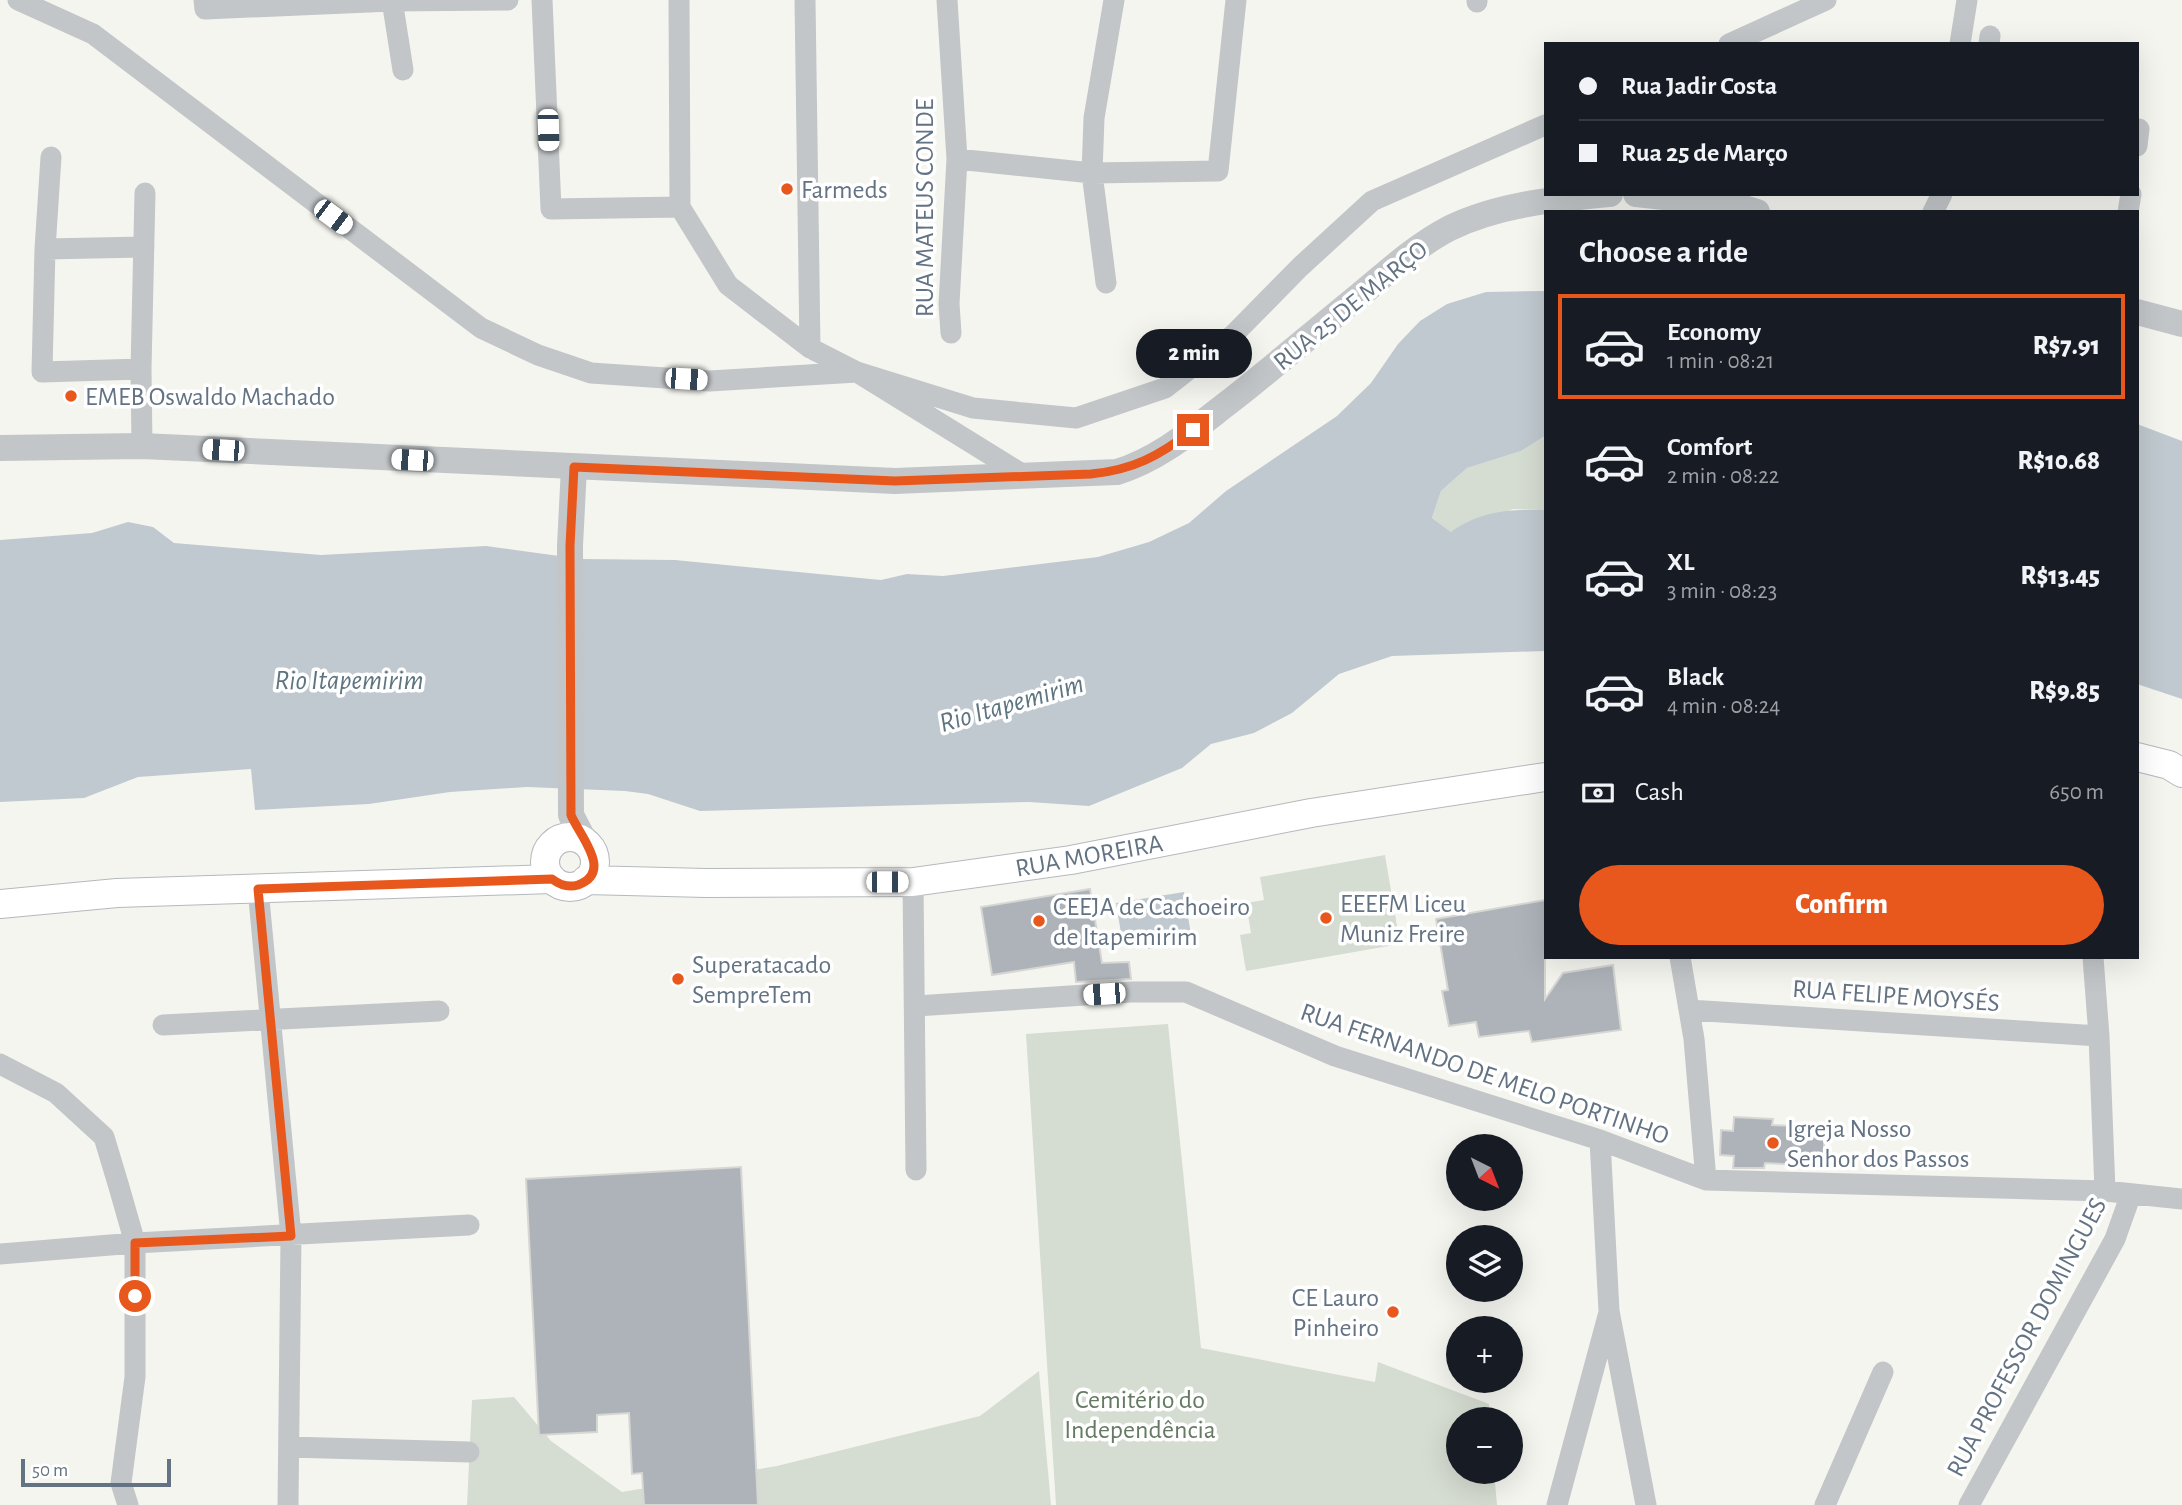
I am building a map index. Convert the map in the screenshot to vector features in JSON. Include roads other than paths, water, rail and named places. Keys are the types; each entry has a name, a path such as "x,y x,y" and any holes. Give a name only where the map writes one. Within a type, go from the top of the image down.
{"main road":[{"path":"2139,758 2169,765 2182,773"},
{"name":"RUA MOREIRA","path":"570,858 628,881 913,882 1071,860 1311,813 1544,777"},
{"path":"0,905 117,893 502,880 570,858"}],"street":[{"path":"18,0 93,34 481,328 538,355 591,373 710,381 857,372 973,408 1076,418 1165,388 1233,335 1300,267 1372,201 1544,125"},
{"path":"205,4 508,0"},
{"path":"542,0 551,208 680,207"},
{"path":"679,0 680,207 728,285 810,348 857,372 1025,476"},
{"path":"805,0 810,348"},
{"name":"RUA MATEUS CONDE","path":"947,0 957,159 949,303 951,334"},
{"path":"1106,283 1092,173 1094,118 1114,0"},
{"path":"957,159 1092,173 1219,171 1236,0"},
{"path":"1733,42 1826,0"},
{"path":"1960,42 1967,0"},
{"path":"392,1 403,70"},
{"path":"51,157 45,249 42,372 141,369"},
{"path":"142,446 145,193"},
{"name":"RUA 25 DE MARÇO","path":"0,448 142,446 895,481 1117,472 1139,465 1174,444 1416,248 1451,228 1506,208 1585,196"},
{"path":"1655,196 1730,204 1750,210"},
{"path":"45,249 144,247"},
{"path":"2139,313 2182,324"},
{"path":"570,858 570,546 574,467"},
{"path":"913,882 916,1170"},
{"path":"258,889 291,1236 288,1505"},
{"path":"1680,959 1689,1010 1706,1180"},
{"path":"2093,959 2105,1191"},
{"name":"RUA FERNANDO DE MELO PORTINHO","path":"916,1006 1131,992 1186,992 1335,1056 1600,1140 1706,1180 2105,1191 2182,1199"},
{"name":"RUA FELIPE MOYSÉS","path":"1689,1010 2099,1036"},
{"path":"163,1025 439,1012"},
{"path":"0,1064 55,1093 104,1137 135,1243 135,1377 121,1483 128,1505"},
{"path":"1600,1140 1609,1311 1646,1505"},
{"name":"RUA PROFESSOR DOMINGUES","path":"1969,1505 2115,1239 2131,1194"},
{"path":"0,1254 135,1243 469,1225"},
{"path":"1557,1505 1609,1311"},
{"path":"1825,1505 1882,1371"},
{"path":"289,1447 469,1452"}],"water":[{"name":"Rio Itapemirim","path":"1544,291 1544,437 1521,451 1467,468 1441,491 1432,518 1451,532 1473,520 1496,513 1544,510 1544,651 1392,656 1339,674 1292,713 1254,733 1211,744 1182,768 1089,806 1029,802 700,811 648,794 527,787 450,792 369,804 255,810 251,769 138,777 84,798 0,802 0,540 92,533 128,522 153,527 174,543 321,555 486,546 581,559 675,560 881,580 907,574 943,576 1098,557 1149,542 1189,523 1226,491 1337,416 1371,383 1398,344 1420,321 1447,304 1486,292"},
{"path":"2139,425 2182,441 2182,699 2139,685"},
{"path":"1184,892 1192,941 1148,949 1146,936 1122,939 1116,903"}],"place":[{"name":"Farmeds","path":"787,189"},
{"name":"EMEB Oswaldo Machado","path":"71,396"},
{"name":"EEEFM Liceu Muniz Freire","path":"1326,918"},
{"name":"CEEJA de Cachoeiro de Itapemirim","path":"1039,921"},
{"name":"Superatacado SempreTem","path":"678,979"},
{"name":"Igreja Nosso Senhor dos Passos","path":"1773,1143"},
{"name":"CE Lauro Pinheiro","path":"1393,1312"}],"park label":[{"name":"Cemitério do Independência","path":"1140,1414"}]}
